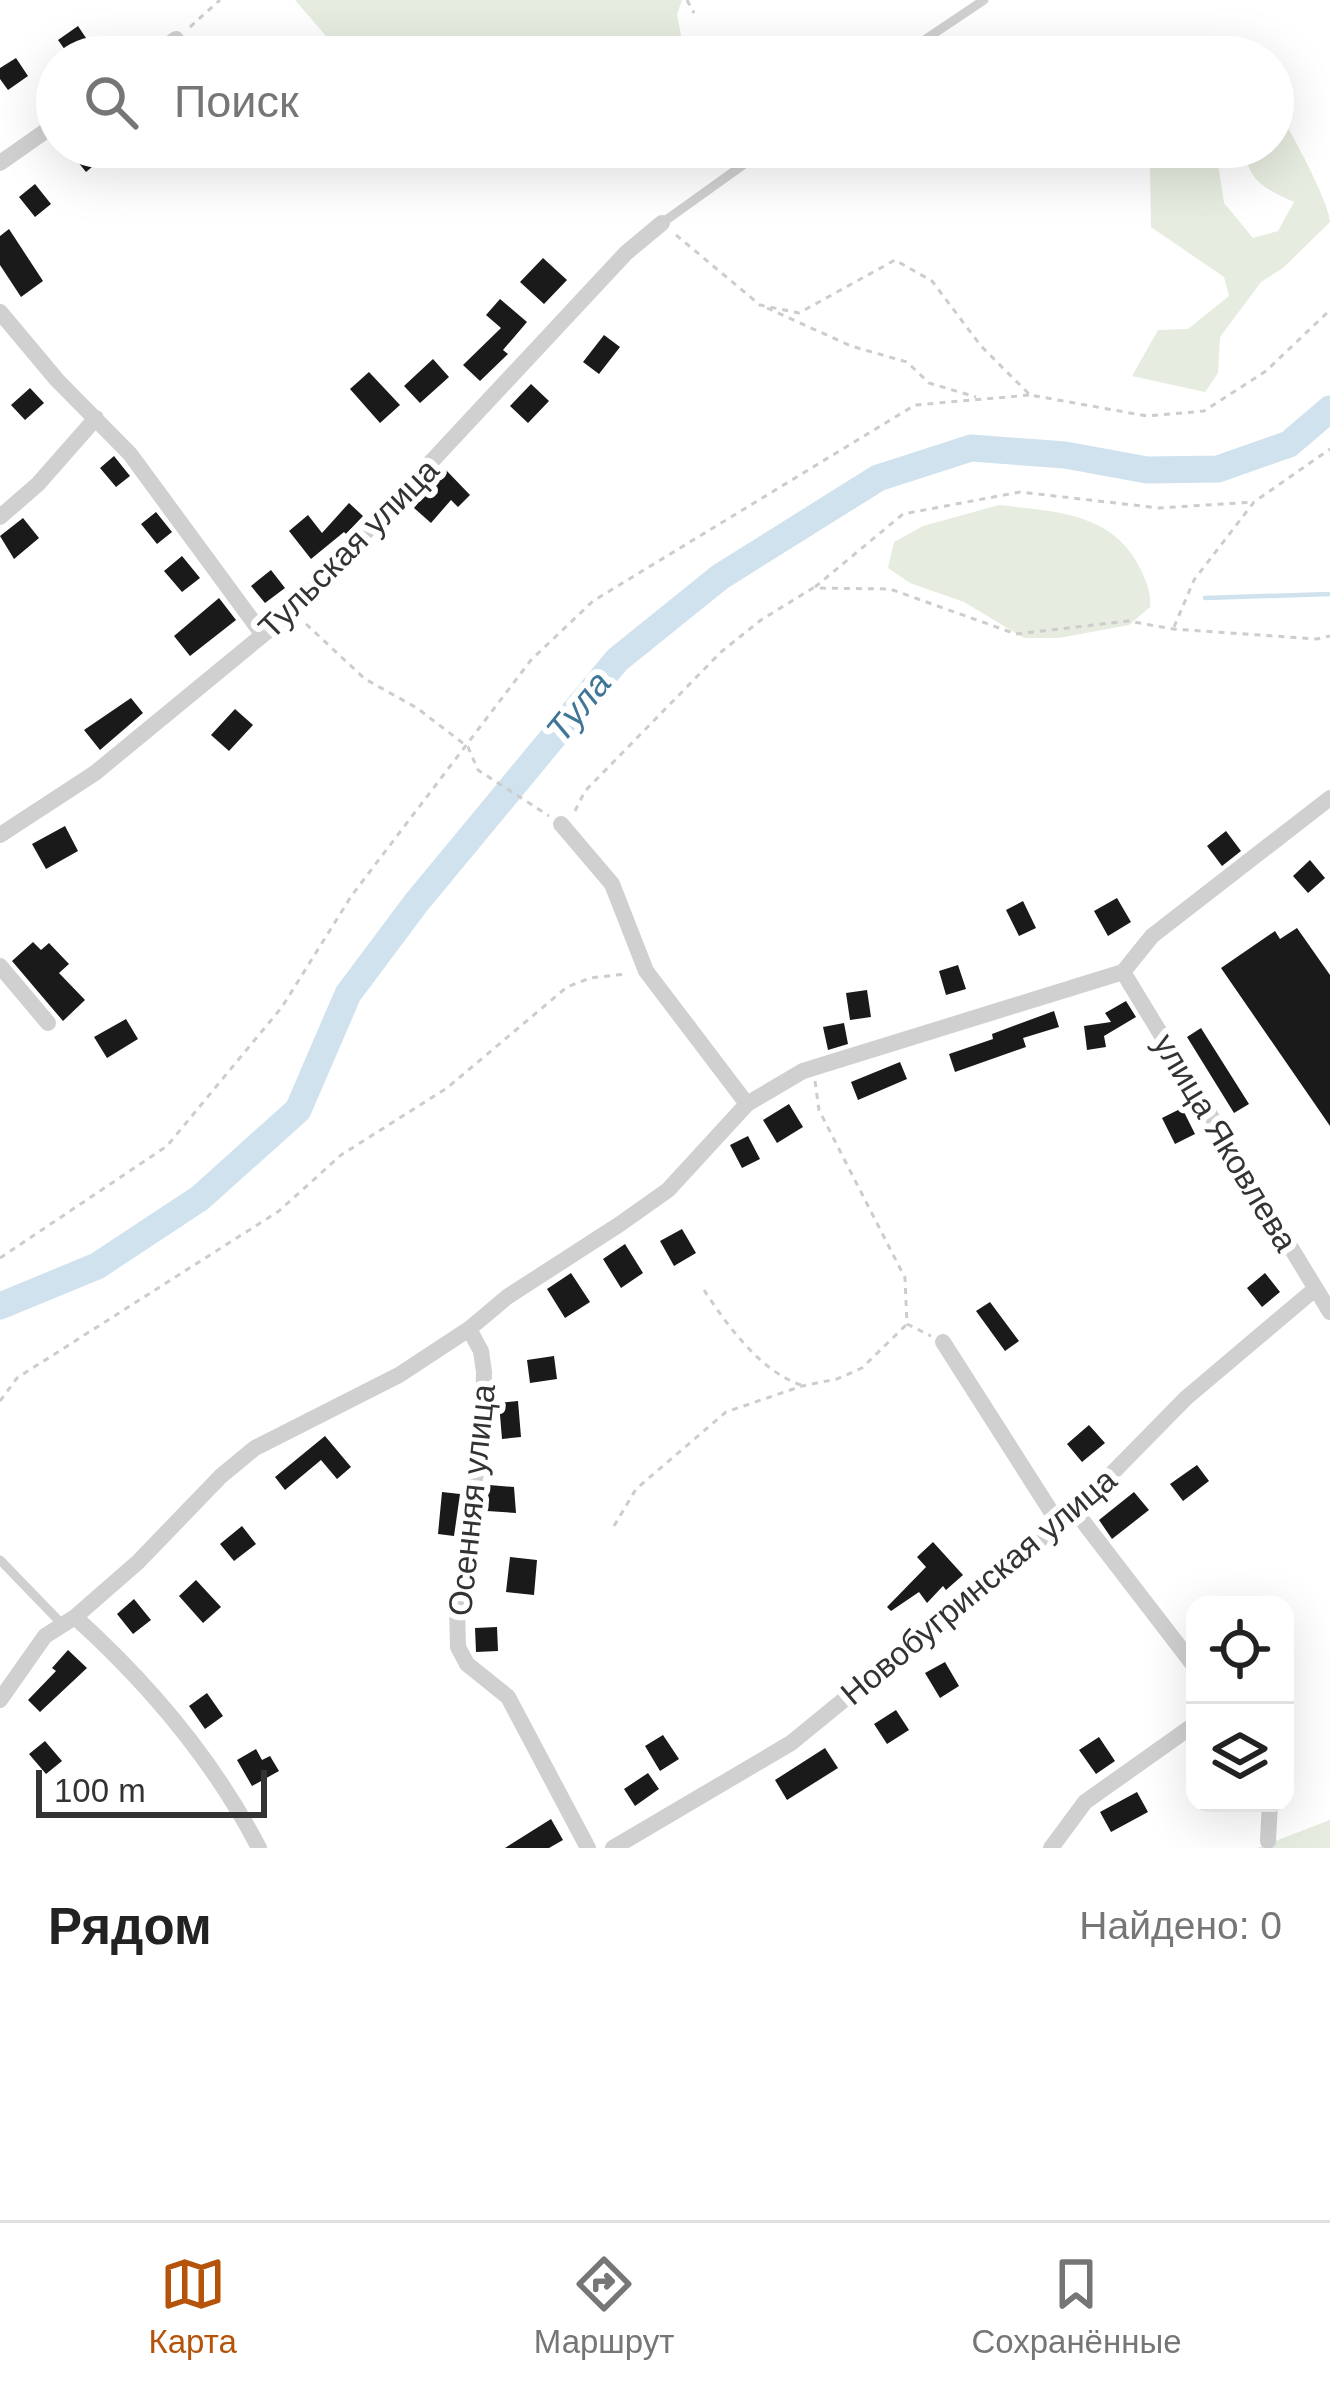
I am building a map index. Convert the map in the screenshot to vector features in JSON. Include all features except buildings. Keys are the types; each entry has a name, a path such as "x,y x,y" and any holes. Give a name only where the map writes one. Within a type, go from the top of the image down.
{"street":[{"path":"0,164 36,138"},
{"name":"Тульская улица","path":"0,835 95,773 292,611 626,253 662,223"},
{"path":"0,312 130,454 263,635"},
{"path":"0,517 38,484 96,418"},
{"path":"0,1700 45,1636 139,1562 221,1476 255,1448 399,1376 469,1329 506,1297 668,1190 747,1104 813,1068 1123,972 1152,936 1330,797"},
{"path":"561,824 612,884 646,971 747,1104"},
{"path":"0,966 48,1023"},
{"name":"улица Яковлева","path":"1123,972 1330,1312"},
{"name":"Новобугринская улица","path":"613,1848 791,1743 1060,1524 1186,1398 1316,1289"},
{"name":"Осенняя улица","path":"469,1329 481,1351 483,1424 457,1607 458,1647 467,1664 508,1697 588,1848"},
{"path":"943,1342 1060,1524"},
{"path":"1075,1511 1186,1654"},
{"path":"68,1620 119,1657 172,1717 259,1848"},
{"path":"1051,1848 1085,1802 1186,1730"},
{"path":"1268,1841 1270,1812"}],"lane":[{"path":"930,36 983,0"},
{"path":"662,223 739,168"},
{"path":"0,1561 68,1620"}],"path":[{"path":"179,36 220,0"},
{"path":"687,0 694,13"},
{"path":"662,223 760,305 850,346 907,362 928,383 978,398"},
{"path":"760,305 800,313 895,260 932,281 982,346 1030,395"},
{"path":"0,1258 167,1146 281,1006 352,895 531,660 593,601 915,405 1030,395 1147,416 1204,411 1267,371 1330,310"},
{"path":"1174,629 1194,580 1254,502 1330,448"},
{"path":"561,824 585,791 721,652 813,588 903,514 1020,492 1159,508 1254,502"},
{"path":"813,588 890,589 1016,634 1128,621 1174,629 1330,636"},
{"path":"292,611 365,679 417,708 468,747 478,770 544,812"},
{"path":"0,1401 17,1378 279,1210 341,1155 448,1088 567,987 590,978 646,971"},
{"path":"614,1526 636,1489 726,1412 862,1368 907,1324 905,1277 819,1110 813,1068"},
{"path":"704,1290 746,1345 784,1380 802,1386"},
{"path":"907,1324 943,1342"}],"shaded area":[{"path":"295,0 682,0 677,14 681,36 326,36"},
{"path":"1294,139 1330,222 1283,268 1261,282 1220,337 1218,373 1205,392 1132,376 1158,330 1188,329 1229,296 1224,277 1151,227 1150,168 1219,168 1224,203 1253,238 1278,231 1294,202 1249,168 1294,168"},
{"path":"999,505 1081,518 1115,536 1141,570 1150,607 1129,625 1059,638 1024,638 964,602 910,583 888,568 894,542 923,526"},
{"path":"1330,1820 1330,1848 1257,1848"}],"waterway":[{"name":"Тула","path":"0,1306 97,1266 200,1198 298,1110 348,994 416,903 617,660 720,577 878,478 971,448 1065,455 1147,470 1218,469 1289,444 1330,409"},
{"path":"1205,598 1330,594"}]}
